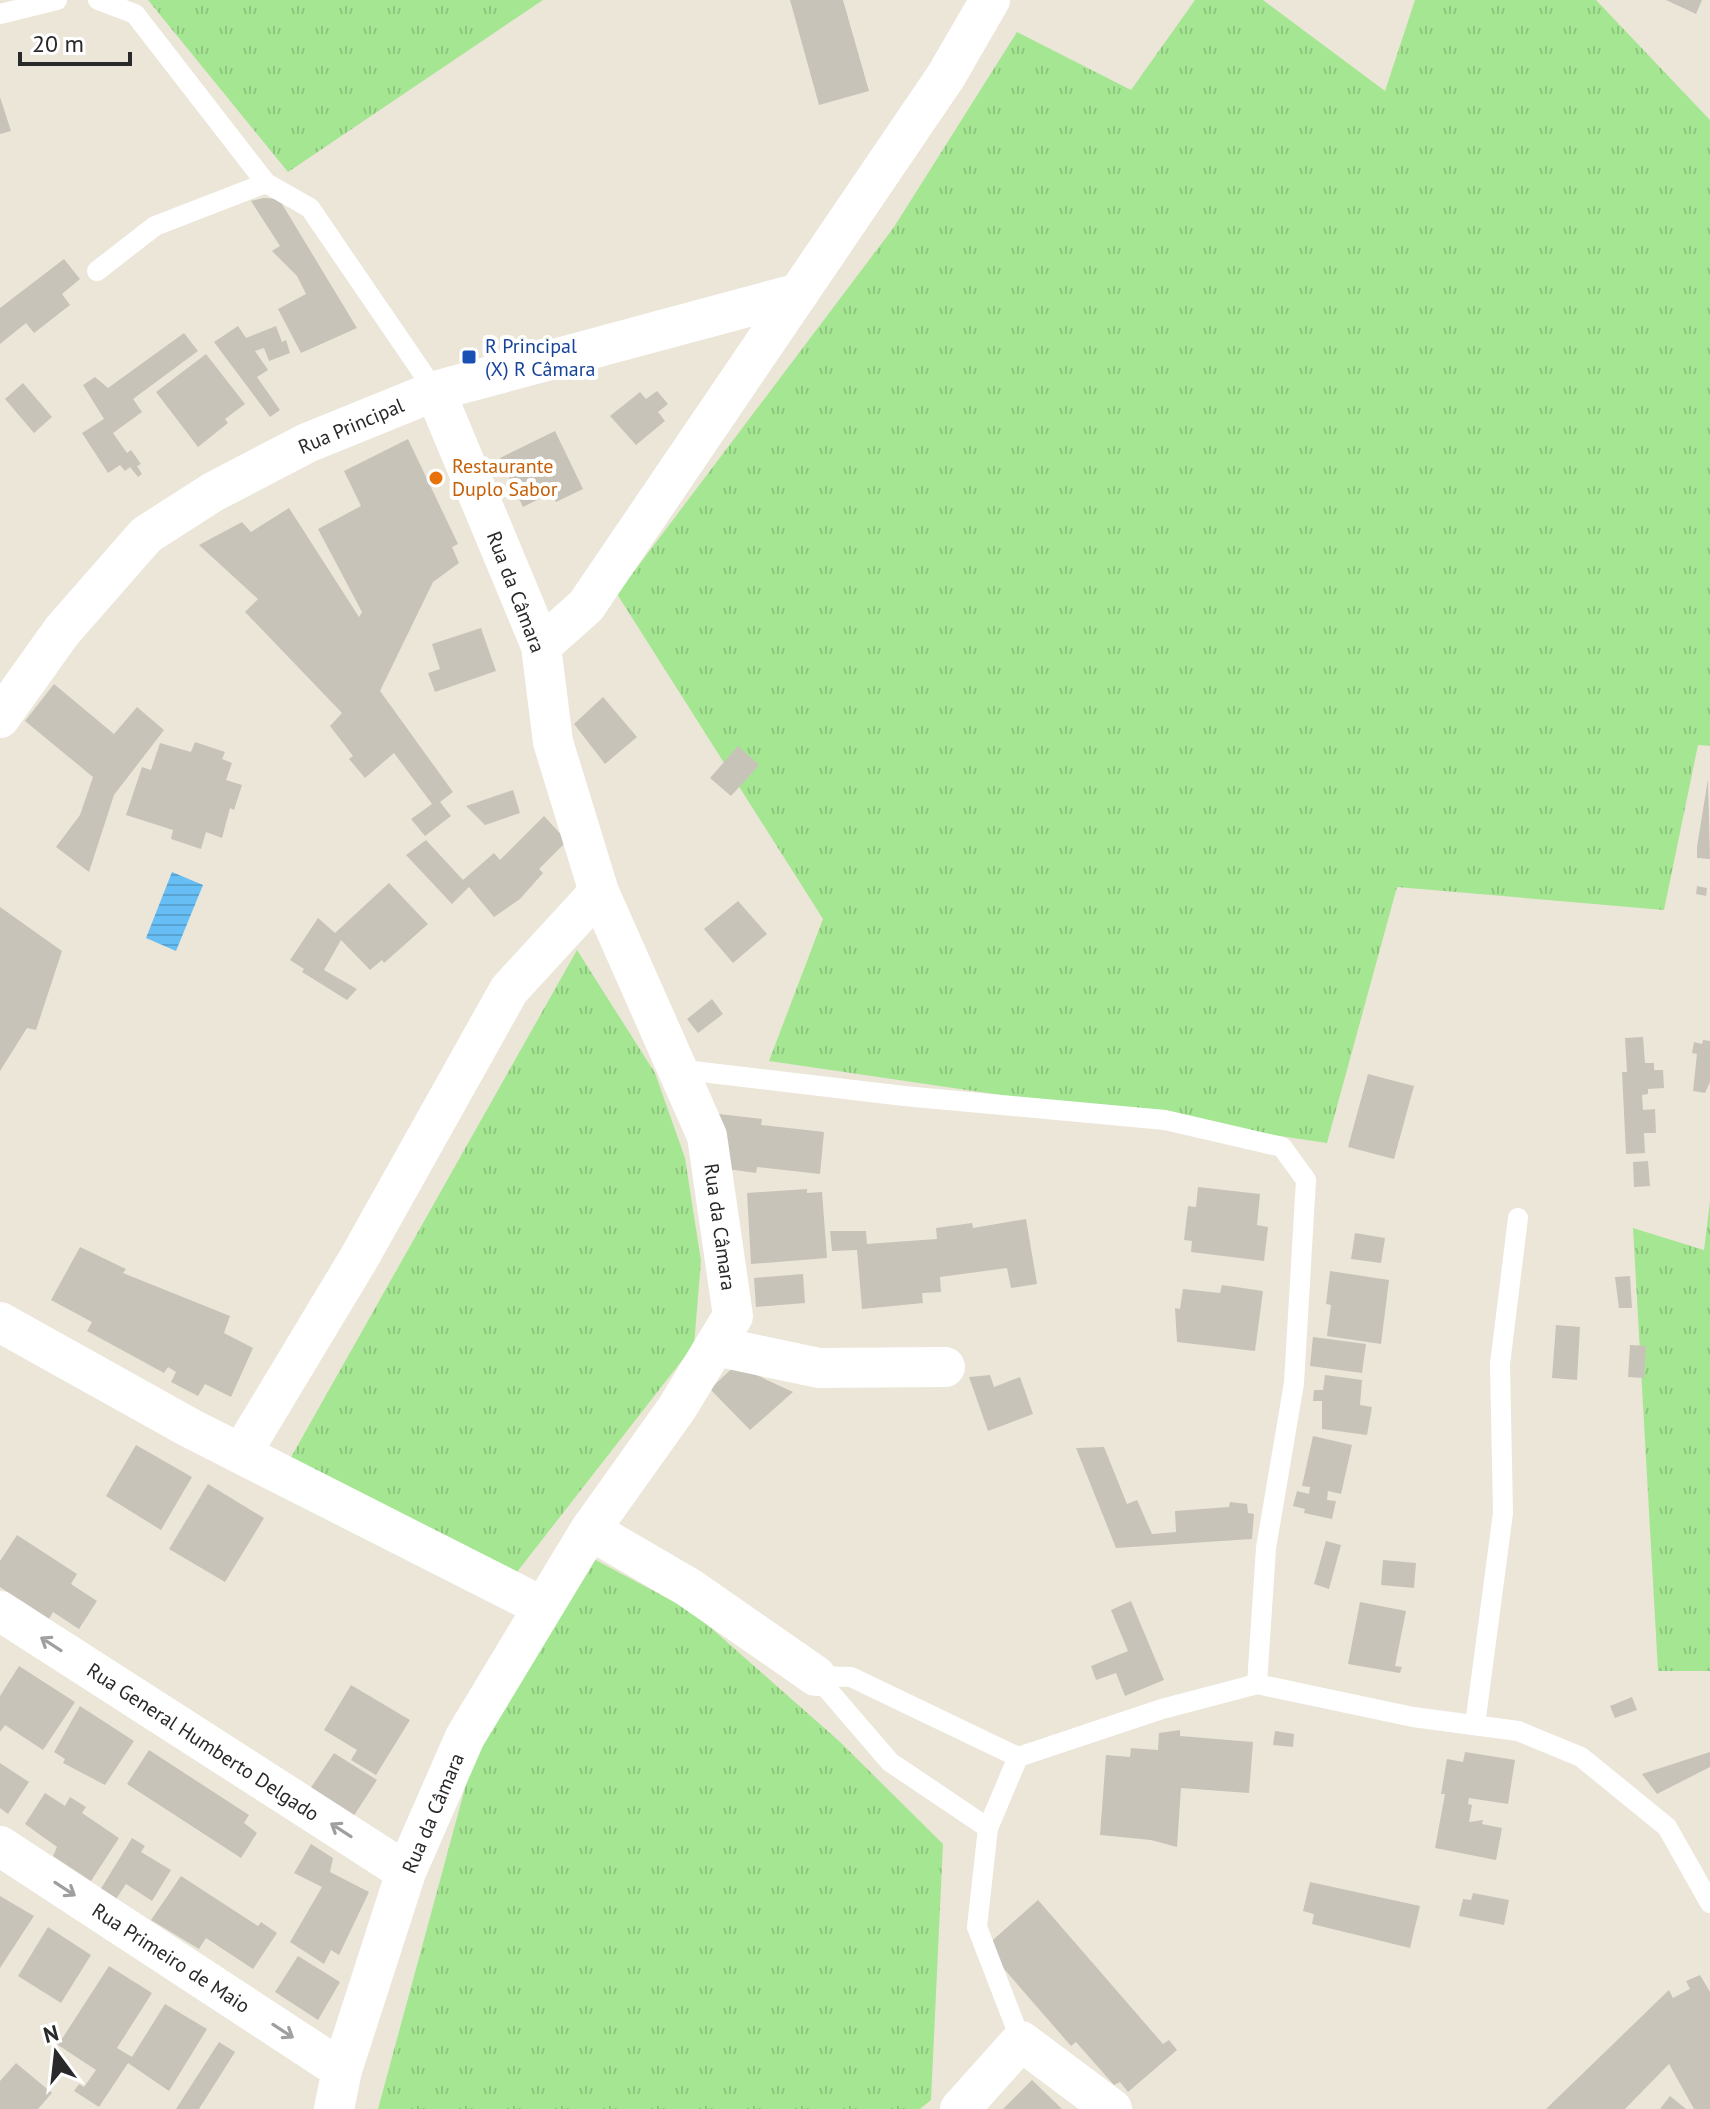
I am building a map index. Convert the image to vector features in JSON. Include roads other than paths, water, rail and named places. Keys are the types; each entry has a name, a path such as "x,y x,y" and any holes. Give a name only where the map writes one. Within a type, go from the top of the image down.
{"street":[{"path":"541,646 586,606 946,76 990,0"},
{"name":"Rua Principal","path":"0,718 62,631 146,535 213,492 307,443 435,391 799,293"},
{"name":"Rua da Câmara","path":"334,2109 342,2070 406,1872 465,1737 590,1530 677,1408 733,1316 707,1136 599,892 553,742 541,646 435,391"},
{"path":"241,1454 359,1258 509,990 599,892"},
{"path":"0,1322 241,1454 543,1607"},
{"path":"715,1346 819,1368 945,1367"},
{"path":"590,1530 688,1587 816,1676"},
{"name":"Rua General Humberto Delgado","path":"0,1611 406,1872"},
{"name":"Rua Primeiro de Maio","path":"0,1846 342,2070"},
{"path":"960,2109 1021,2041 1112,2109"}],"lane":[{"path":"0,14 57,0"},
{"path":"98,0 135,14 266,183 310,208 435,391"},
{"path":"97,271 155,226 266,183"},
{"path":"676,1069 904,1096 1165,1120 1282,1147 1306,1180 1294,1383 1266,1548 1257,1684"},
{"path":"1475,1725 1503,1513 1500,1364 1518,1218"},
{"path":"816,1676 851,1677 1018,1757 1162,1709 1257,1684 1413,1717 1518,1731 1581,1757 1667,1827 1710,1903"},
{"path":"816,1676 890,1762 988,1828"},
{"path":"1018,1757 988,1828 977,1927 1021,2041"}],"water":[{"path":"172,872 203,885 176,951 146,938"}],"place":[{"name":"R Principal (X) R Câmara","path":"469,357"},
{"name":"Restaurante Duplo Sabor","path":"436,478"}]}
